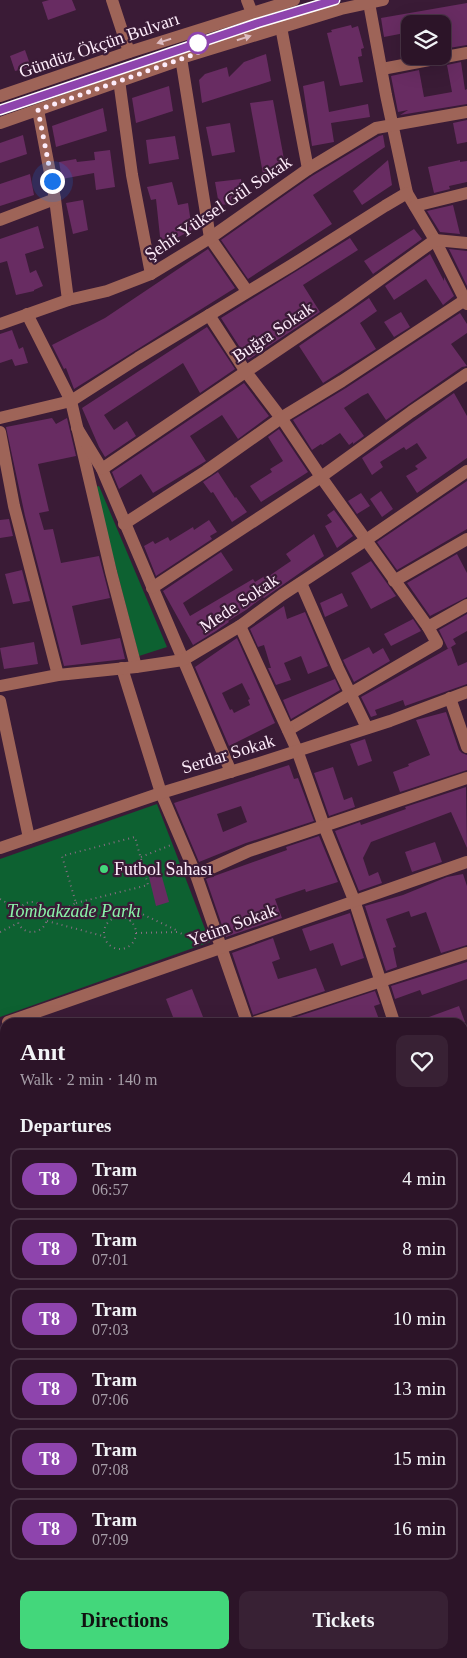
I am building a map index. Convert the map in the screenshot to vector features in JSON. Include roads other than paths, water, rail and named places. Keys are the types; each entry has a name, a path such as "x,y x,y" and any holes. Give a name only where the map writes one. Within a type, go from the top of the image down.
{"street":[{"path":"112,0 129,52"},
{"path":"248,0 252,13"},
{"name":"Gündüz Ökçün Bulvarı","path":"0,96 129,52 294,0"},
{"path":"0,123 181,58 281,27 383,0"},
{"path":"124,524 206,471 281,418 466,302 435,240 407,193 369,3"},
{"path":"281,27 308,169"},
{"path":"382,69 467,53"},
{"path":"181,58 210,238 247,291"},
{"path":"119,80 132,174 151,274"},
{"path":"38,110 55,198 68,300"},
{"name":"Şehit Yüksel Gül Sokak","path":"0,324 68,300 107,291 151,274 210,238 308,169 376,128 467,112"},
{"path":"0,418 71,402 138,358 407,193"},
{"path":"415,206 467,193"},
{"path":"0,220 55,198"},
{"path":"435,240 467,243"},
{"name":"Buğra Sokak","path":"102,469 343,306 435,240"},
{"path":"28,314 71,402 111,572 136,667"},
{"path":"209,315 246,372 281,418 437,643 288,730"},
{"path":"152,588 321,477 410,412 467,374"},
{"path":"77,428 102,469 231,772"},
{"path":"0,432 14,506 58,675"},
{"name":"Mede Sokak","path":"0,686 58,675 183,660 240,626 467,470"},
{"path":"394,581 467,539"},
{"path":"301,583 367,728"},
{"path":"428,628 467,605"},
{"path":"240,626 297,750 324,826 354,900 393,1018"},
{"path":"122,668 161,793 196,875 218,949 245,1018"},
{"name":"Serdar Sokak","path":"0,848 161,793 367,728 467,692"},
{"path":"450,698 467,747"},
{"path":"0,701 29,838"},
{"path":"196,875 248,850 467,778"},
{"name":"Yetim Sokak","path":"34,1018 354,900 467,862"},
{"path":"268,1018 467,953"}],"tram line":[{"path":"0,110 258,23 335,0"},
{"name":"T8","path":"0,110 258,23 335,0"}],"place":[{"name":"Futbol Sahası","path":"104,869"}],"park label":[{"name":"Tombakzade Parkı","path":"74,911"}]}
